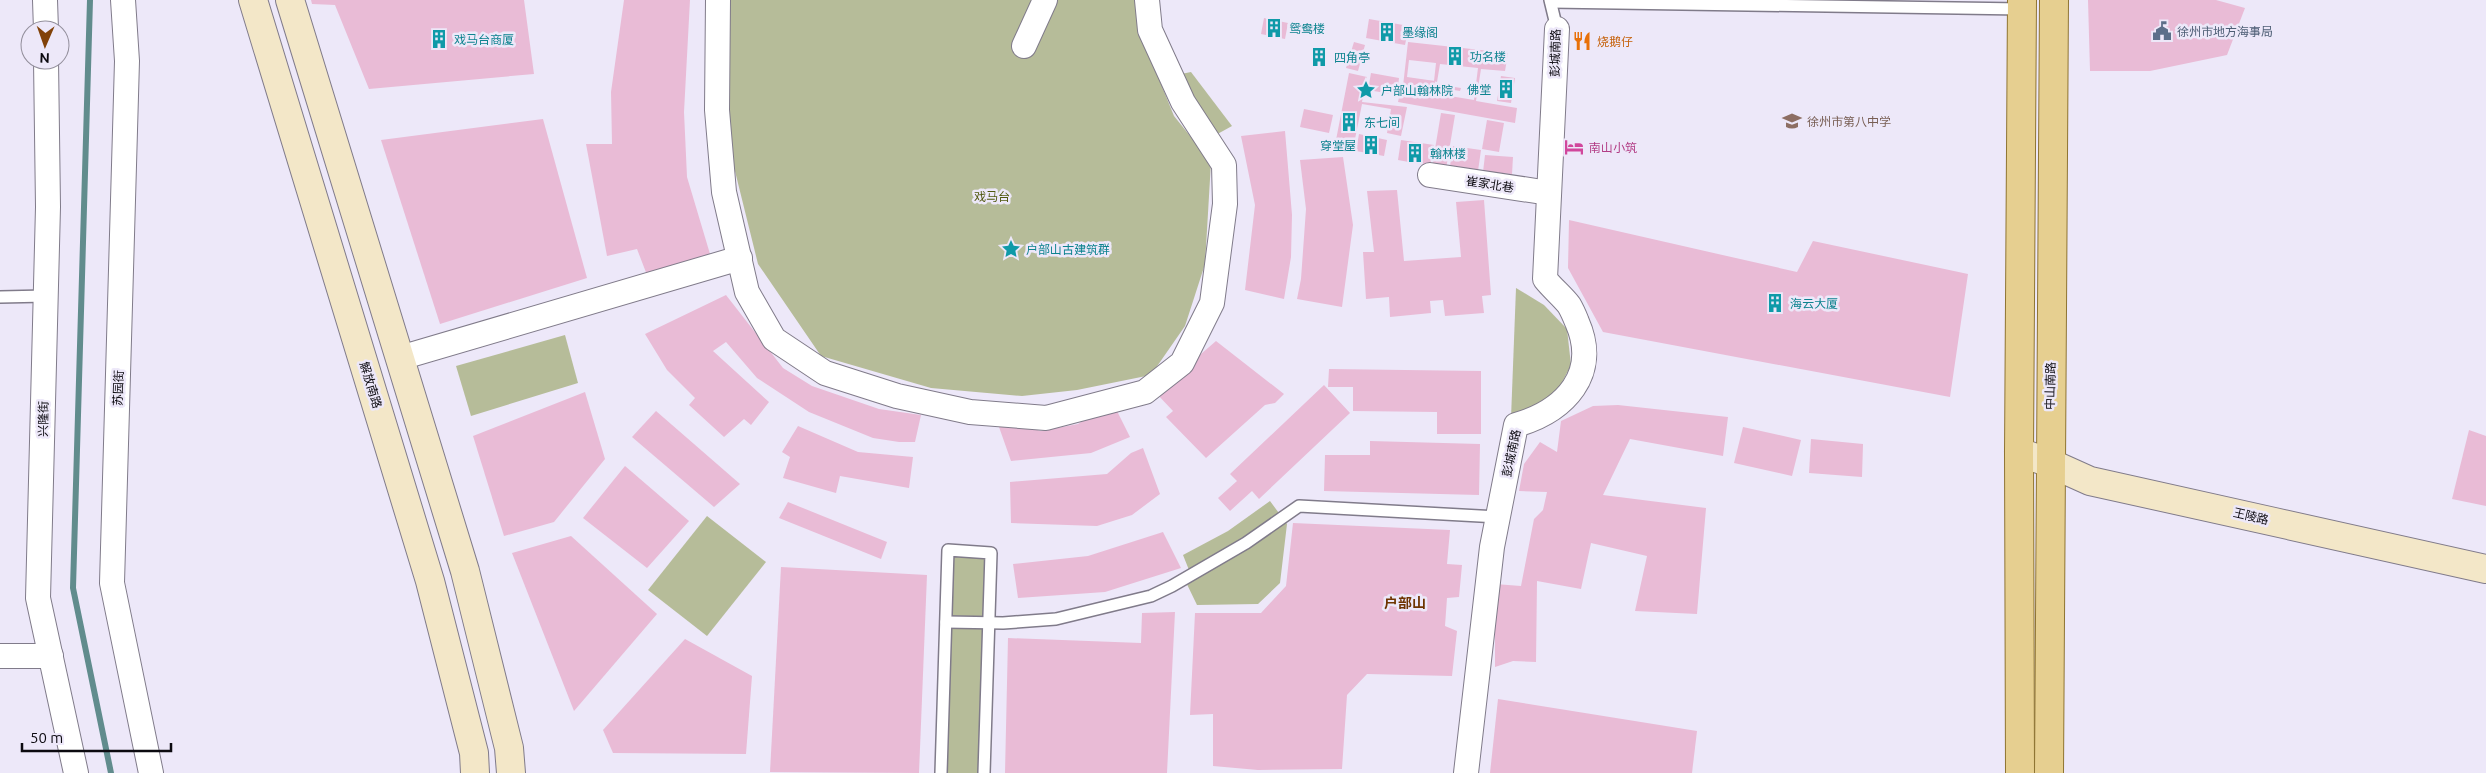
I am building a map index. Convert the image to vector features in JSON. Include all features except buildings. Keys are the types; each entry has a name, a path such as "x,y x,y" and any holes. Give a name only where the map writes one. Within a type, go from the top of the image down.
{"main road":[{"name":"解放南路","path":"253,0 430,581 474,753 475,773"},
{"path":"290,0 464,571 509,748 511,773"},
{"name":"中山南路","path":"2049,773 2054,0"},
{"path":"2020,773 2019,452 2022,4"},
{"name":"王陵路","path":"2019,452 2050,463 2090,481 2486,568"}],"street":[{"path":"45,0 46,20"},
{"name":"苏园街","path":"123,0 127,61 112,583 151,773"},
{"path":"718,0 717,110 724,192 747,292 774,339 825,373 897,396 970,412 1046,418 1145,392 1182,363 1212,303 1225,204 1224,166 1183,102 1150,30 1147,0"},
{"path":"1024,46 1045,0"},
{"name":"彭城南路","path":"1466,768 1480,641 1498,516 1516,425 1534,420 1558,406 1579,380 1586,358 1584,338 1570,306 1545,280 1557,29"},
{"name":"兴隆街","path":"46,70 48,207 38,598 76,773"},
{"name":"崔家北巷","path":"1430,175 1549,193"},
{"path":"400,358 740,258"},
{"path":"0,656 51,656"}],"lane":[{"path":"1550,1 2022,4"},
{"name":"彭城南路","path":"1550,1 1557,29"},
{"path":"0,297 46,296"},
{"path":"946,622 990,623 1056,619 1151,596 1246,543 1299,506 1498,516"},
{"path":"941,773 948,550 991,553 984,773"}],"green space":[{"name":"戏马台","path":"724,0 1138,0 1139,30 1174,116 1211,162 1205,264 1185,326 1151,375 1077,390 1022,396 931,388 821,356 758,264 731,155"},
{"path":"1191,72 1232,126 1212,137 1176,75"},
{"path":"1516,288 1544,305 1567,329 1571,365 1554,398 1511,418"},
{"path":"565,335 578,383 471,416 456,366"},
{"path":"1270,501 1287,524 1280,583 1258,604 1197,605 1182,574 1189,570 1183,555 1228,531"},
{"path":"707,516 766,562 707,636 648,590"},
{"path":"948,550 991,553 984,773 941,773"}],"waterway":[{"path":"90,0 73,588 111,773"}],"place":[{"name":"鸳鸯楼","path":"1274,28"},
{"name":"徐州市地方海事局","path":"2162,31"},
{"name":"墨缘阁","path":"1387,32"},
{"name":"戏马台商厦","path":"439,39"},
{"name":"烧鹅仔","path":"1582,41"},
{"name":"功名楼","path":"1455,56"},
{"name":"四角亭","path":"1319,57"},
{"name":"佛堂","path":"1506,89"},
{"name":"户部山翰林院","path":"1366,90"},
{"name":"徐州市第八中学","path":"1792,121"},
{"name":"东七间","path":"1349,122"},
{"name":"穿堂屋","path":"1371,145"},
{"name":"南山小筑","path":"1574,147"},
{"name":"翰林楼","path":"1415,153"},
{"name":"户部山古建筑群","path":"1011,249"},
{"name":"海云大厦","path":"1775,303"}],"district":[{"name":"户部山","path":"1405,603"}]}
